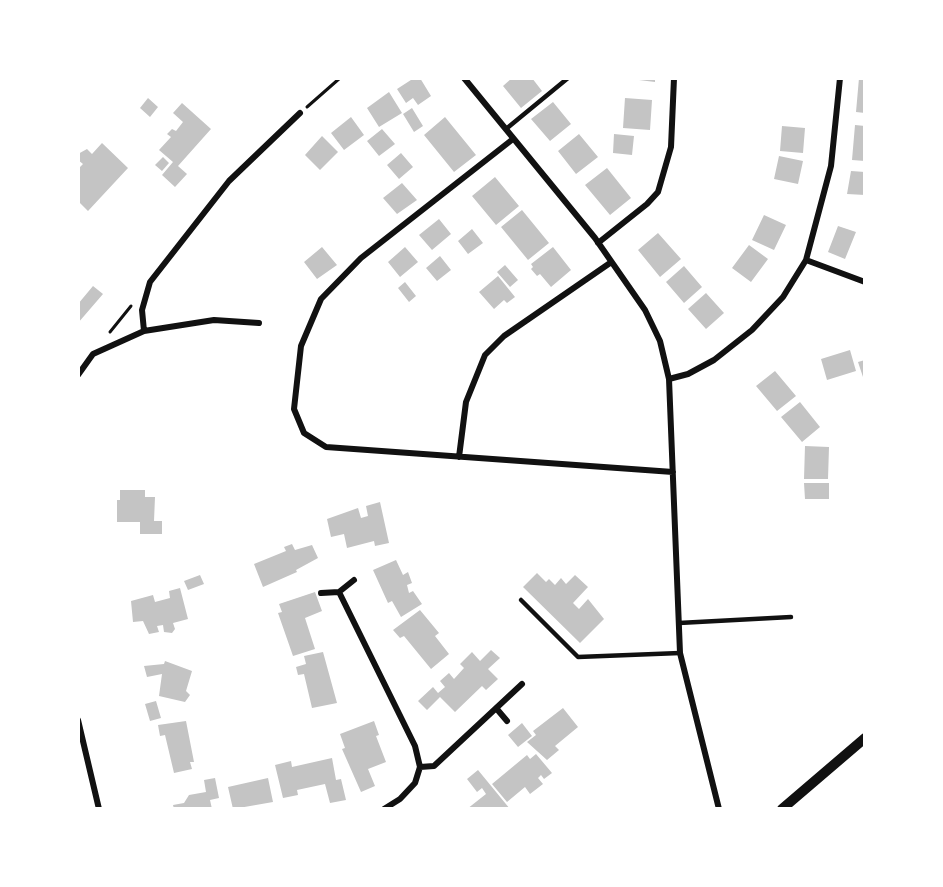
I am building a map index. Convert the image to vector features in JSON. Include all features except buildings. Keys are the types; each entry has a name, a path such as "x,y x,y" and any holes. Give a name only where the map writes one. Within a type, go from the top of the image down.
{"street":[{"path":"464,78 598,243 645,310 660,341 669,379 680,652 719,809"},
{"path":"598,243 647,204 658,192 670,147 674,78"},
{"path":"669,379 688,374 714,360 752,330 783,297 806,260 831,166 840,78"},
{"path":"144,331 142,310 150,282 229,181 300,113"},
{"path":"513,139 361,258 321,299 301,346 294,409 304,434 326,447 673,472"},
{"path":"806,260 865,282"},
{"path":"459,457 466,402 484,355 504,336 610,263"},
{"path":"78,375 93,354 144,331 214,320 259,323"},
{"path":"321,593 339,592 354,580"},
{"path":"339,592 415,746 420,767 415,783 400,800 384,809"},
{"path":"420,767 434,766 522,684"},
{"path":"496,708 507,721"},
{"path":"78,720 99,809"},
{"path":"782,809 865,738"}],"lane":[{"path":"506,129 568,78"},
{"path":"520,600 579,657 680,652"},
{"path":"679,622 791,617"}],"path":[{"path":"300,113 340,78"},
{"path":"93,354 150,282"}]}
